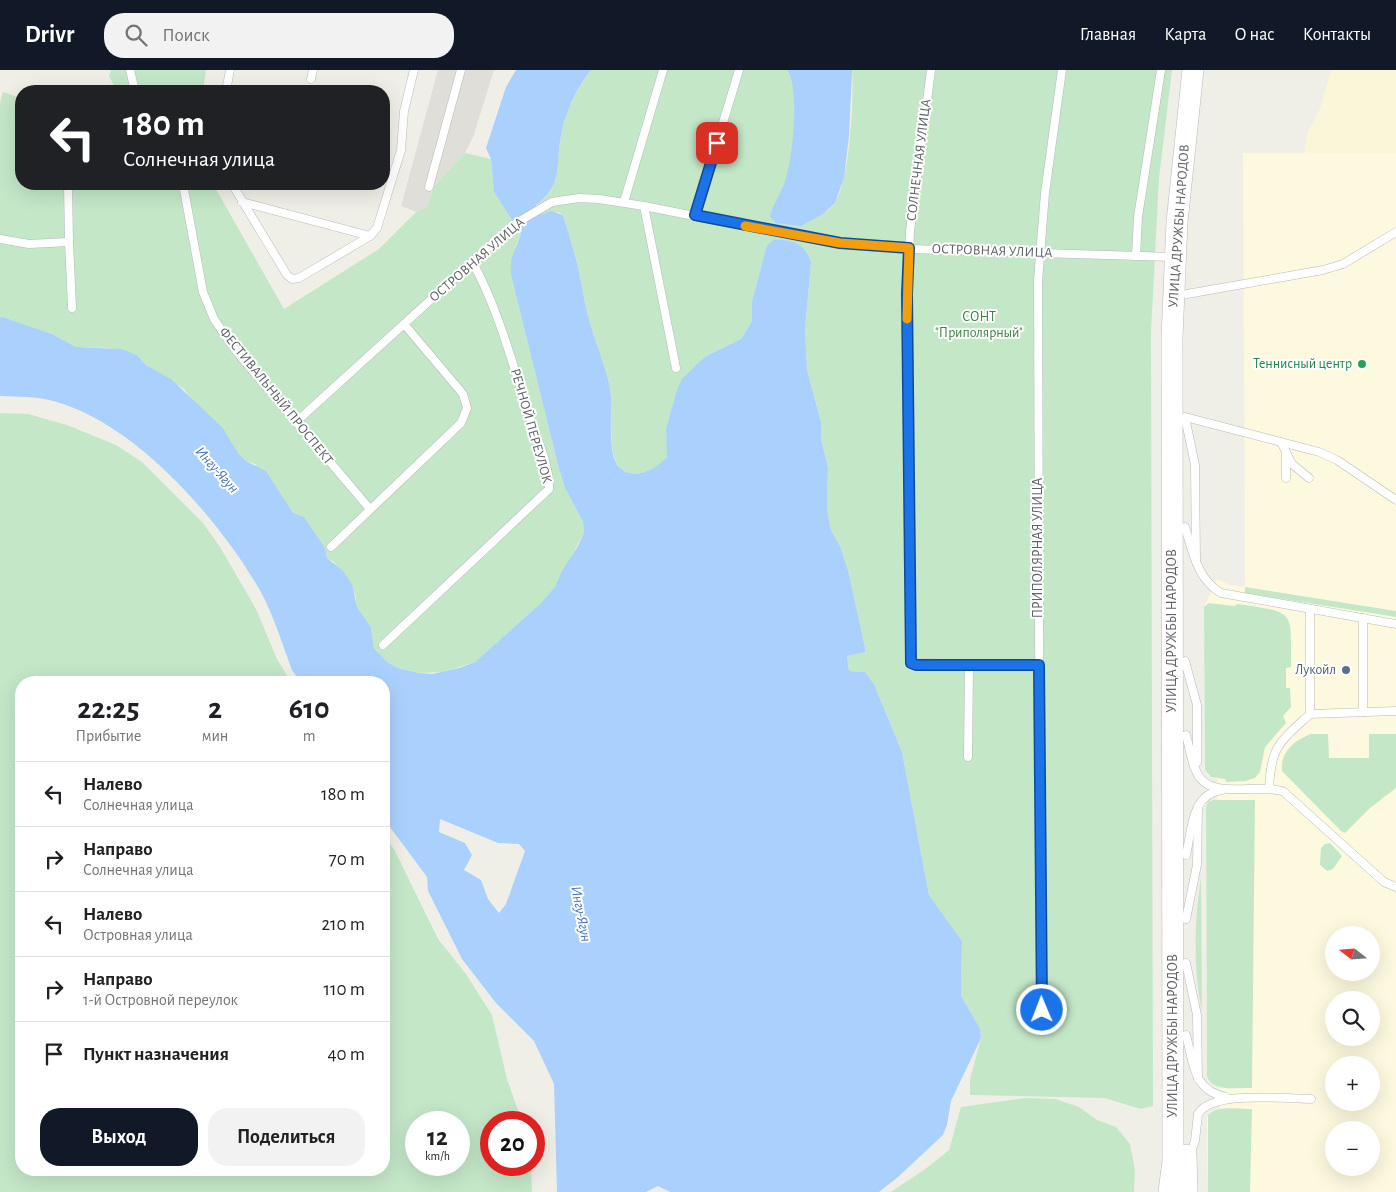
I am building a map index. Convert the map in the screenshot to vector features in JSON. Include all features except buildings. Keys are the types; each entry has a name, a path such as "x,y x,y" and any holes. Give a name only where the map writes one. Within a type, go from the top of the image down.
{"main road":[{"name":"УЛИЦА ДРУЖБЫ НАРОДОВ","path":"1170,1192 1173,1161 1171,394 1175,257 1181,178 1193,70"},
{"name":"УЛИЦА ДРУЖБЫ НАРОДОВ","path":"1186,1192 1185,417 1188,294 1194,179 1207,70"}],"lane":[{"path":"130,70 134,85"},
{"path":"227,85 230,70"},
{"path":"311,79 313,70"},
{"path":"390,188 401,150 404,111 414,70"},
{"path":"429,187 461,70"},
{"path":"624,202 663,70"},
{"path":"695,215 739,70"},
{"name":"СОЛНЕЧНАЯ УЛИЦА","path":"931,70 909,248 907,294 911,663 1039,665"},
{"name":"ПРИПОЛЯРНАЯ УЛИЦА","path":"1042,1028 1039,665 1040,253 1046,185 1062,70"},
{"path":"1136,256 1138,217 1161,70"},
{"path":"68,190 72,308"},
{"name":"ФЕСТИВАЛЬНЫЙ ПРОСПЕКТ","path":"184,190 199,276 208,307 232,345 370,509"},
{"path":"235,190 287,275 292,278 300,278 370,236 381,220 390,190"},
{"name":"ОСТРОВНАЯ УЛИЦА","path":"296,422 513,225 538,209 552,202 564,199 624,202 840,243 909,248 1175,257"},
{"path":"242,202 370,236"},
{"path":"644,206 676,368"},
{"path":"1188,294 1323,270 1344,264 1396,232"},
{"path":"0,239 29,244 69,242"},
{"name":"РЕЧНОЙ ПЕРЕУЛОК","path":"383,645 549,489 549,482 538,443 500,321 488,290 474,262"},
{"path":"331,547 462,423 467,408 463,394 404,324"},
{"path":"1196,561 1195,465 1185,417 1319,452 1337,460 1396,500"},
{"path":"1281,442 1286,456 1292,464 1310,478"},
{"path":"1286,456 1286,478"},
{"path":"1185,527 1196,561 1206,582 1221,593 1396,624"},
{"path":"1310,609 1310,714"},
{"path":"1363,618 1363,712"},
{"path":"1185,661 1197,705 1198,774"},
{"path":"968,757 969,665"},
{"path":"1269,788 1270,767 1274,752 1280,742 1310,714 1396,711"},
{"path":"1186,735 1202,781 1210,785 1239,789"},
{"path":"1186,855 1198,807 1201,800 1209,793 1269,788 1289,794 1384,882 1396,887"},
{"path":"1186,919 1197,865 1198,807"},
{"path":"1186,963 1198,1016 1198,1079"},
{"path":"1186,1035 1202,1087 1211,1093 1235,1098"},
{"path":"1186,1169 1195,1141 1197,1118 1200,1110 1211,1102 1235,1098 1311,1099"}],"shaded area":[{"path":"438,70 494,70 473,137 465,153 434,186 428,206 416,212 401,206"},
{"path":"1243,153 1396,153 1396,1192 1208,1192 1207,1117 1210,1112 1220,1109 1220,1087 1211,1083 1207,1076 1206,807 1208,802 1217,800 1218,779 1209,776 1205,770 1204,607 1217,579 1229,585 1245,587"}],"green space":[{"path":"111,70 206,70 204,85 114,85 109,76"},
{"name":"СОНТ \"Приполярный\"","path":"591,70 787,70 794,92 793,140 786,180 771,211 823,214 834,204 844,178 850,139 852,70 1172,70 1159,178 1151,332 1153,1106 1141,1109 1104,1098 970,1095 970,1079 981,1038 980,1028 961,996 962,941 929,895 902,752 874,684 865,672 849,671 847,656 866,652 848,570 840,546 831,530 827,509 828,467 821,439 821,422 807,370 805,329 811,263 791,241 773,240 767,245 752,301 752,321 741,339 706,356 677,390 666,428 668,457 658,466 638,473 626,472 616,462 611,434 610,388 588,315 577,263 565,221 563,215 558,212 540,216 536,205 551,190 555,182 559,146 565,119 576,93"},
{"path":"3,92 15,96 15,190 216,190 284,309 379,249 416,212 428,206 434,186 465,153 491,159 494,192 521,234 516,245 511,275 559,469 565,488 583,522 584,533 555,588 541,603 475,662 443,672 419,673 398,668 387,662 374,648 371,627 357,607 355,594 334,562 327,558 325,548 293,513 255,464 246,461 238,453 223,428 193,402 184,389 146,365 137,355 110,348 76,347 52,334 0,318 0,103"},
{"path":"0,413 28,414 67,425 116,445 142,462 203,523 220,547 256,609 277,659 287,676 15,676 15,1176 390,1176 390,843 438,939 466,974 492,1015 507,1079 518,1111 480,1111 480,1176 531,1176 532,1192 0,1192"},
{"path":"1245,587 1396,611 1396,617 1245,593"},
{"path":"1209,603 1234,606 1238,604 1271,609 1286,617 1290,624 1291,667 1286,668 1286,688 1290,688 1291,707 1283,716 1286,723 1265,747 1260,772 1255,778 1245,781 1226,782 1225,779 1211,777 1205,770 1204,607"},
{"path":"1311,734 1328,734 1329,758 1369,758 1369,734 1396,734 1396,788 1370,808 1345,833 1282,771 1283,758 1286,753 1294,743"},
{"path":"1213,800 1255,800 1252,1088 1220,1087 1214,1085 1207,1076 1206,807 1208,802"},
{"path":"1330,843 1342,856 1333,869 1327,871 1320,865 1321,848 1325,844"},
{"path":"1201,877 1202,1012 1196,961 1197,911"},
{"path":"1026,1098 1055,1099 1079,1107 1097,1120 1116,1127 1130,1144 1135,1170 1134,1192 891,1192 924,1170 949,1150 961,1107"},
{"path":"1222,1109 1252,1109 1250,1192 1208,1192 1208,1115"}],"sand":[{"path":"1331,70 1396,70 1396,153 1304,153 1308,132 1320,109"}],"water":[{"name":"Ингу-Ягун","path":"516,70 591,70 576,93 565,119 559,147 555,182 551,190 536,205 540,215 551,211 563,215 577,263 588,315 610,388 613,454 620,468 626,472 645,472 657,466 667,457 666,428 682,379 706,356 741,339 748,328 752,321 752,301 767,245 773,240 792,241 802,247 809,256 811,263 805,329 807,370 821,422 821,439 828,467 827,509 831,530 840,546 848,570 866,652 847,656 849,671 865,672 874,684 902,752 929,895 962,941 961,996 980,1028 981,1038 951,1101 947,1125 943,1135 879,1192 670,1192 658,1186 646,1192 557,1192 554,1084 534,1041 496,1003 462,959 428,891 427,877 390,827 390,676 296,676 292,670 261,592 238,555 194,500 168,474 141,449 112,428 83,412 47,399 0,396 0,318 2,317 52,334 76,347 121,349 137,355 146,365 172,380 223,428 238,453 246,461 266,471 293,513 304,517 325,548 327,558 343,571 352,584 357,607 371,627 374,648 387,662 398,668 432,674 475,662 541,603 555,587 584,533 583,522 565,488 559,469 511,275 511,260 521,234 494,192 491,159 486,148 506,87","holes":["440,819 498,843 519,844 525,851 506,904 499,913 488,899 481,880 464,870 472,855 465,843 439,832"]},
{"path":"787,70 852,70 849,136 844,178 835,203 823,214 801,226 776,223 770,217 785,181 793,141 793,92"}],"slow traffic":[{"path":"745,226 840,243 909,248 907,319"}],"place":[{"name":"Теннисный центр","path":"1362,364"},
{"name":"Лукойл","path":"1346,670"}],"route":[{"path":"717,143 695,215 759,229 840,243 909,248 907,294 911,663 916,665 1039,665 1042,1010"}]}
